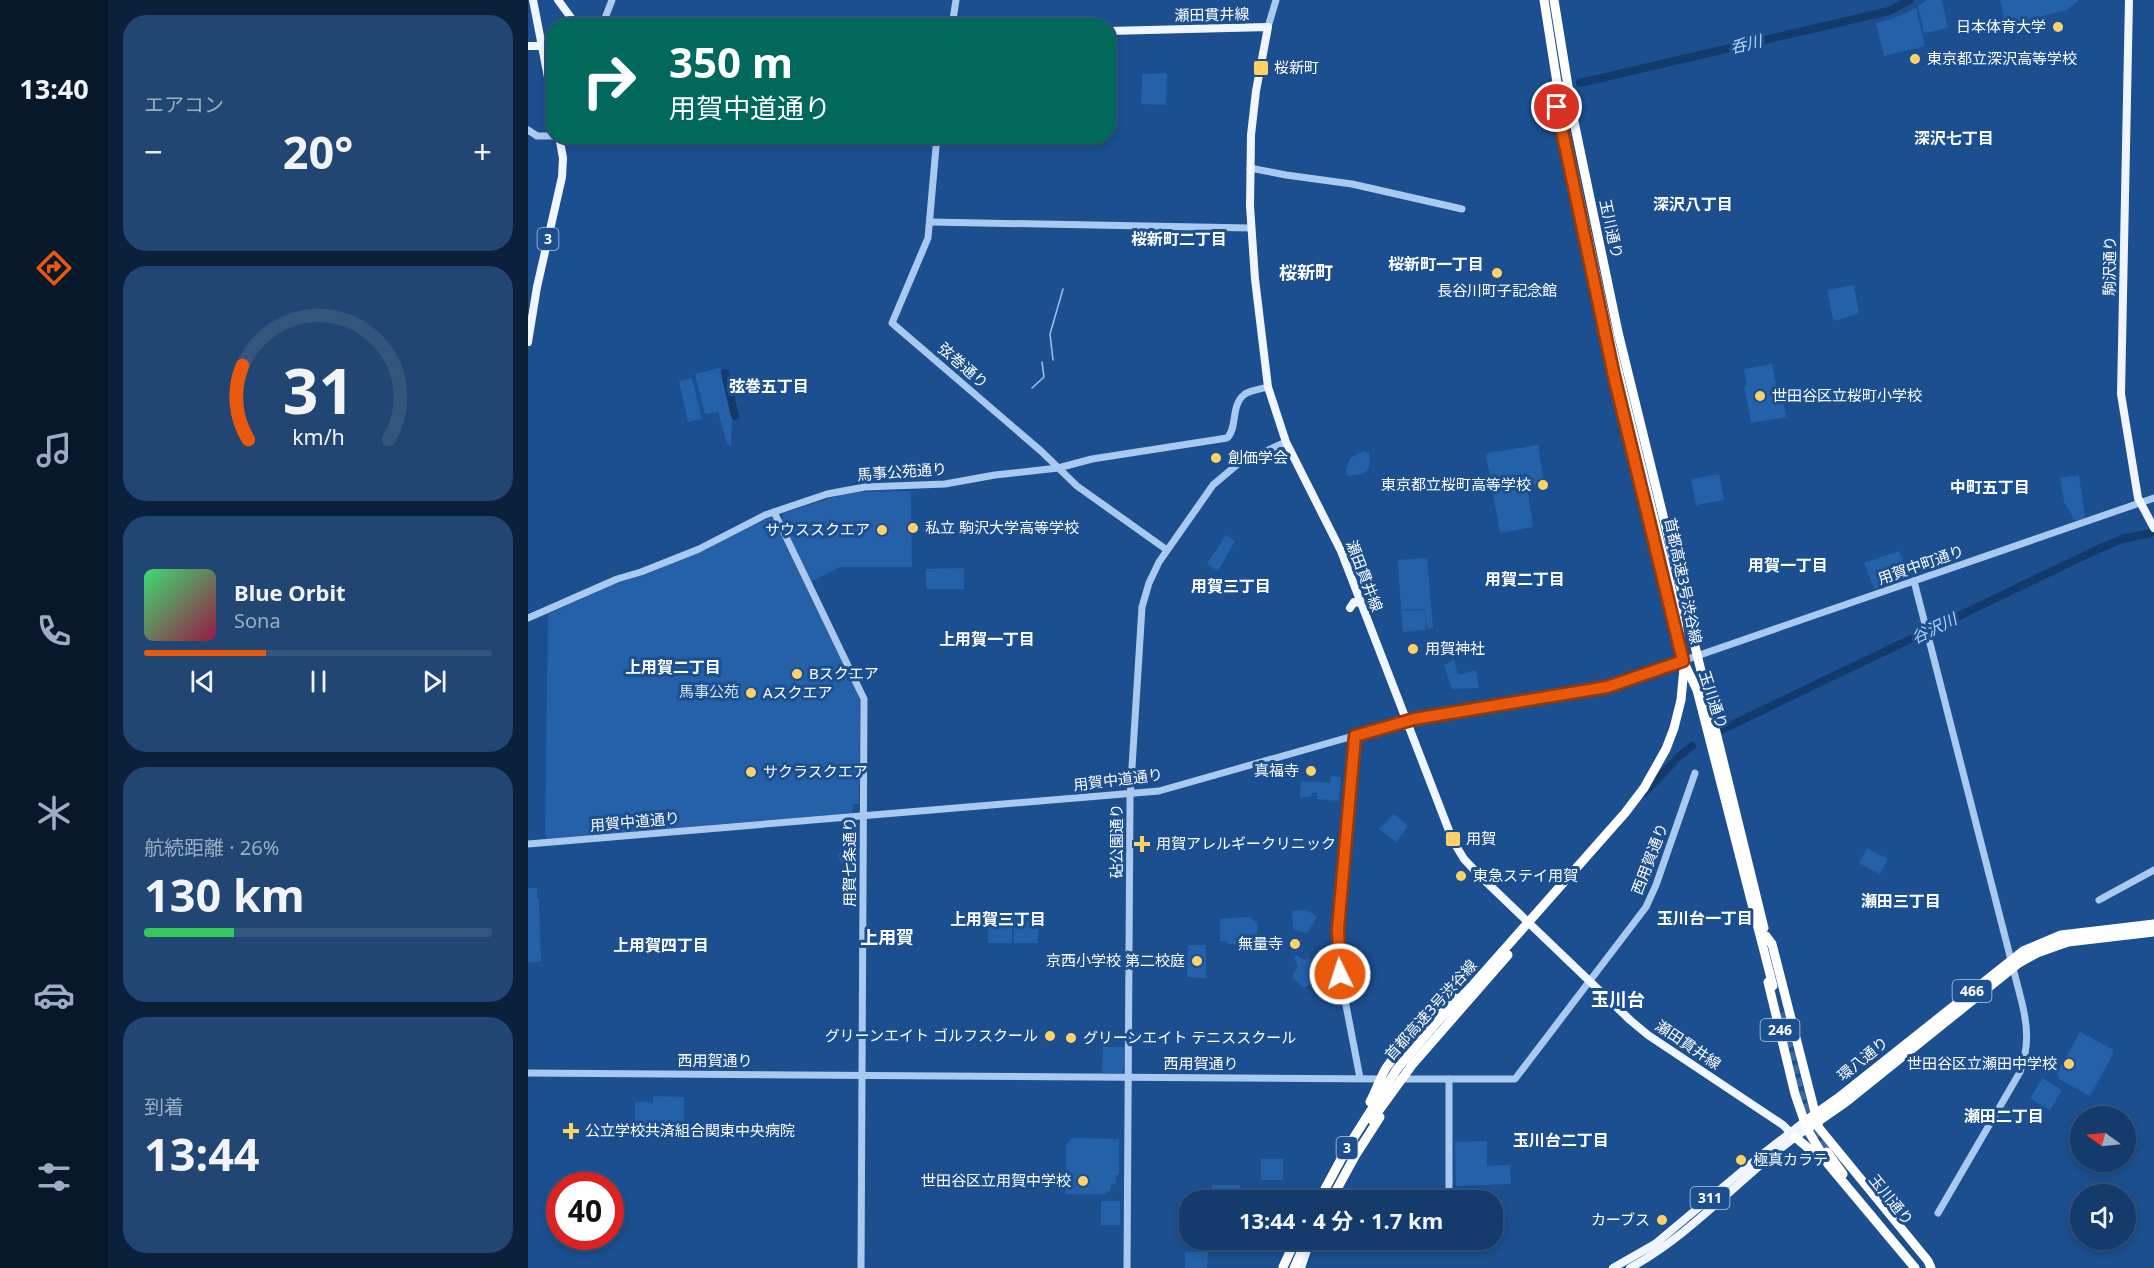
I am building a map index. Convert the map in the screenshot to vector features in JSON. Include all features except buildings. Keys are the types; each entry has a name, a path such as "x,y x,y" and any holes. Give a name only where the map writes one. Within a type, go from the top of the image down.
{"highway":[{"name":"玉川通り","path":"1543,0 1554,93 1581,229 1647,516 1683,661 1696,690 1776,987"},
{"name":"首都高速3号渋谷線","path":"1324,1190 1346,1150 1402,1063 1614,826 1650,780 1663,757 1674,728 1683,678 1682,636 1606,322 1562,115 1543,0"},
{"name":"玉川通り","path":"1552,0 1573,117 1627,372 1687,608 1763,936"},
{"name":"首都高速3号渋谷線","path":"1331,1190 1363,1133 1397,1084 1618,830 1648,792 1665,766 1682,722 1688,689 1689,656 1685,624 1611,320 1568,114 1552,0"},
{"name":"環八通り","path":"1805,1126 1846,1102 2032,946 2061,935 2154,924"},
{"name":"環八通り","path":"1816,1119 1827,1107 2011,964 2068,942 2154,932"},
{"name":"246","path":"1763,936 1772,944 1816,1119 1828,1150 1828,1164 1915,1268"},
{"name":"246","path":"1763,936 1767,982 1805,1126 1928,1261 1931,1268"},
{"path":"1318,1190 1368,1105 1384,1071 1431,1015 1471,987"},
{"path":"1337,1190 1364,1141 1425,1050"},
{"path":"1378,1099 1398,1053"},
{"path":"1796,1094 1803,1097 1809,1090"},
{"path":"1812,1103 1818,1107 1827,1107"},
{"path":"1792,1135 1828,1164"},
{"name":"玉川通り","path":"1828,1150 1921,1268"},
{"path":"1291,1268 1294,1250"},
{"path":"1291,1268 1297,1250"},
{"path":"1291,1268 1303,1250"}],"main road":[{"path":"533,0 546,70"},
{"path":"558,0 572,18"},
{"name":"駒沢通り","path":"2129,0 2121,394 2139,502 2154,528"},
{"name":"瀬田貫井線","path":"1116,31 1269,27 1256,91 1250,168 1250,228 1268,387 1286,442 1341,551 1450,835 1464,859 1630,1020 1666,1047 1783,1125 1792,1135"},
{"path":"528,46 546,46"},
{"name":"3","path":"528,342 537,285 562,177 560,144"},
{"path":"1350,608 1354,602 1360,603"},
{"name":"環八通り","path":"1613,1268 1655,1244 1805,1126"},
{"name":"環八通り","path":"1630,1268 1668,1243 1792,1135"}],"street":[{"path":"605,18 612,0"},
{"path":"953,18 956,0"},
{"path":"1269,27 1276,0"},
{"path":"528,130 537,136 546,136"},
{"name":"弦巻通り","path":"936,144 928,238 892,323 1077,486 1167,550"},
{"path":"1250,168 1352,184 1462,209"},
{"path":"931,222 1250,228"},
{"name":"馬事公苑通り","path":"528,618 609,582 699,549 774,512 827,494 865,488 937,484 1058,468 1092,459 1227,438 1231,433 1235,409 1242,397 1246,393 1268,387"},
{"name":"砧公園通り","path":"1127,1268 1130,794 1142,607 1153,573 1207,492 1225,473 1247,459 1286,442"},
{"name":"用賀中町通り","path":"1697,656 2154,498"},
{"name":"用賀七条通り","path":"774,512 864,696 861,1268"},
{"path":"1914,581 2027,1029 2026,1054 2020,1072 1938,1214"},
{"name":"用賀中道通り","path":"528,844 1159,790 1406,721 1607,687 1697,656"},
{"path":"1355,736 1338,942 1340,974 1360,1078"},
{"name":"西用賀通り","path":"528,1073 1515,1079 1641,914 1653,893 1695,773"},
{"path":"2099,900 2154,870"},
{"path":"1449,1079 1449,1188"}],"green space":[{"path":"1907,0 1915,0 1888,14 1787,38 1786,34 1888,10"},
{"path":"1928,0 1942,0 1948,28 1924,33 1918,5"},
{"path":"2000,0 2079,0 2067,10 2009,24 2004,18"},
{"path":"1916,8 1925,46 1884,56 1876,23 1892,19"},
{"path":"1775,37 1775,41 1575,86 1575,83"},
{"path":"1165,73 1167,75 1166,105 1141,104 1142,74"},
{"path":"1854,285 1859,313 1836,321 1833,319 1827,290"},
{"path":"1772,364 1777,390 1781,389 1786,417 1751,423 1744,386 1747,385 1744,369"},
{"path":"720,368 732,418 731,446 727,444 718,412 705,414 695,374"},
{"path":"692,378 702,419 688,422 679,381"},
{"path":"1538,445 1544,483 1527,486 1533,527 1500,533 1486,455"},
{"path":"1364,451 1369,453 1370,464 1367,471 1348,476 1346,470 1350,458"},
{"path":"1719,474 1724,500 1696,505 1691,479"},
{"path":"2079,475 2085,518 2075,521 2064,502 2060,478"},
{"path":"911,491 912,567 841,567 810,582 782,519 784,513 840,495 861,492"},
{"name":"馬事公苑","path":"769,518 773,519 858,694 860,702 859,804 853,804 853,813 548,839 545,837 548,614 616,583 645,575 699,552"},
{"path":"1226,535 1235,541 1218,571 1207,564"},
{"path":"1899,551 1908,575 1906,578 1874,589 1864,563"},
{"path":"1427,558 1433,628 1427,629 1425,609 1401,610 1398,560"},
{"path":"964,568 964,589 929,589 926,587 926,569"},
{"path":"1425,610 1426,630 1403,632 1401,611"},
{"path":"1454,660 1458,675 1476,670 1479,688 1452,689 1444,665"},
{"path":"1331,776 1341,777 1339,801 1317,799 1317,793 1312,793 1311,797 1300,797 1301,781 1330,783"},
{"path":"1394,814 1408,826 1396,842 1379,829"},
{"path":"855,829 857,878 850,881 842,880 843,864 838,854 850,847"},
{"path":"1867,848 1888,859 1880,874 1859,863"},
{"path":"528,888 537,888 537,898 539,898 541,962 528,962"},
{"path":"1307,910 1317,917 1307,934 1293,929 1292,911"},
{"path":"1250,917 1257,923 1257,944 1228,944 1227,941 1220,941 1220,919"},
{"path":"988,921 1012,921 1012,943 988,943"},
{"path":"1014,921 1038,921 1038,943 1014,943"},
{"name":"京西小学校 第二校庭","path":"1188,945 1206,945 1206,978 1187,977"},
{"path":"1296,955 1305,960 1307,957 1313,960 1324,958 1329,975 1304,988 1293,978 1293,973 1298,967 1294,958"},
{"path":"2080,1032 2112,1049 2113,1054 2090,1096 2059,1079 2057,1073"},
{"path":"1103,1047 1125,1047 1124,1069 1121,1073 1102,1073"},
{"path":"2042,1078 2062,1090 2050,1110 2030,1099"},
{"path":"653,1096 684,1097 684,1128 676,1128 676,1136 635,1135 635,1102 653,1102"},
{"path":"1072,1138 1119,1139 1119,1175 1116,1175 1116,1184 1111,1185 1111,1189 1105,1194 1066,1194 1066,1146"},
{"path":"1487,1141 1487,1166 1510,1165 1511,1184 1456,1186 1455,1142"},
{"path":"1261,1159 1283,1159 1283,1180 1261,1180"},
{"path":"1212,1185 1240,1185 1240,1190 1212,1190"},
{"path":"1101,1201 1120,1201 1120,1225 1101,1225"},
{"path":"1208,1251 1207,1268 1185,1268 1185,1252"}],"waterway":[{"name":"呑川","path":"1580,83 1889,11 1910,0"},
{"path":"1053,360 1050,334 1063,289"},
{"path":"1032,388 1044,377 1042,362"},
{"path":"725,373 735,416"},
{"name":"谷沢川","path":"1721,730 2092,552 2122,539 2151,533"},
{"name":"谷沢川","path":"1677,758 1692,746"},
{"name":"谷沢川","path":"1644,793 1673,763"}],"tunnel":[{"path":"1780,1013 1803,1104 1827,1152"}],"place":[{"name":"日本体育大学","path":"2058,27"},
{"name":"東京都立深沢高等学校","path":"1915,59"},
{"name":"桜新町","path":"1261,68"},
{"name":"長谷川町子記念館","path":"1497,273"},
{"name":"世田谷区立桜町小学校","path":"1760,396"},
{"name":"創価学会","path":"1216,458"},
{"name":"東京都立桜町高等学校","path":"1543,485"},
{"name":"私立 駒沢大学高等学校","path":"913,528"},
{"name":"サウススクエア","path":"882,530"},
{"name":"用賀神社","path":"1413,649"},
{"name":"Bスクエア","path":"797,674"},
{"name":"Aスクエア","path":"751,693"},
{"name":"真福寺","path":"1311,771"},
{"name":"サクラスクエア","path":"751,772"},
{"name":"用賀","path":"1453,839"},
{"name":"用賀アレルギークリニック","path":"1142,844"},
{"name":"東急ステイ用賀","path":"1461,876"},
{"name":"無量寺","path":"1295,944"},
{"name":"京西小学校 第二校庭","path":"1197,961"},
{"name":"グリーンエイト ゴルフスクール","path":"1050,1036"},
{"name":"グリーンエイト テニススクール","path":"1071,1038"},
{"name":"世田谷区立瀬田中学校","path":"2069,1064"},
{"name":"公立学校共済組合関東中央病院","path":"571,1131"},
{"name":"極真カラテ","path":"1741,1160"},
{"name":"世田谷区立用賀中学校","path":"1083,1181"},
{"name":"カーブス","path":"1662,1220"}],"district":[{"name":"深沢七丁目","path":"1954,138"},
{"name":"深沢八丁目","path":"1693,204"},
{"name":"桜新町二丁目","path":"1179,239"},
{"name":"桜新町一丁目","path":"1436,264"},
{"name":"桜新町","path":"1306,273"},
{"name":"弦巻五丁目","path":"769,386"},
{"name":"中町五丁目","path":"1990,487"},
{"name":"用賀一丁目","path":"1788,565"},
{"name":"用賀二丁目","path":"1525,579"},
{"name":"用賀三丁目","path":"1231,586"},
{"name":"上用賀一丁目","path":"987,639"},
{"name":"上用賀二丁目","path":"673,667"},
{"name":"瀬田三丁目","path":"1901,901"},
{"name":"玉川台一丁目","path":"1705,918"},
{"name":"上用賀三丁目","path":"998,919"},
{"name":"上用賀","path":"887,938"},
{"name":"上用賀四丁目","path":"661,945"},
{"name":"玉川台","path":"1618,1000"},
{"name":"瀬田二丁目","path":"2004,1116"},
{"name":"玉川台二丁目","path":"1561,1140"}],"route":[{"path":"1340,974 1338,929 1346,862 1355,736 1414,719 1607,687 1683,661 1614,376 1557,107"}]}
